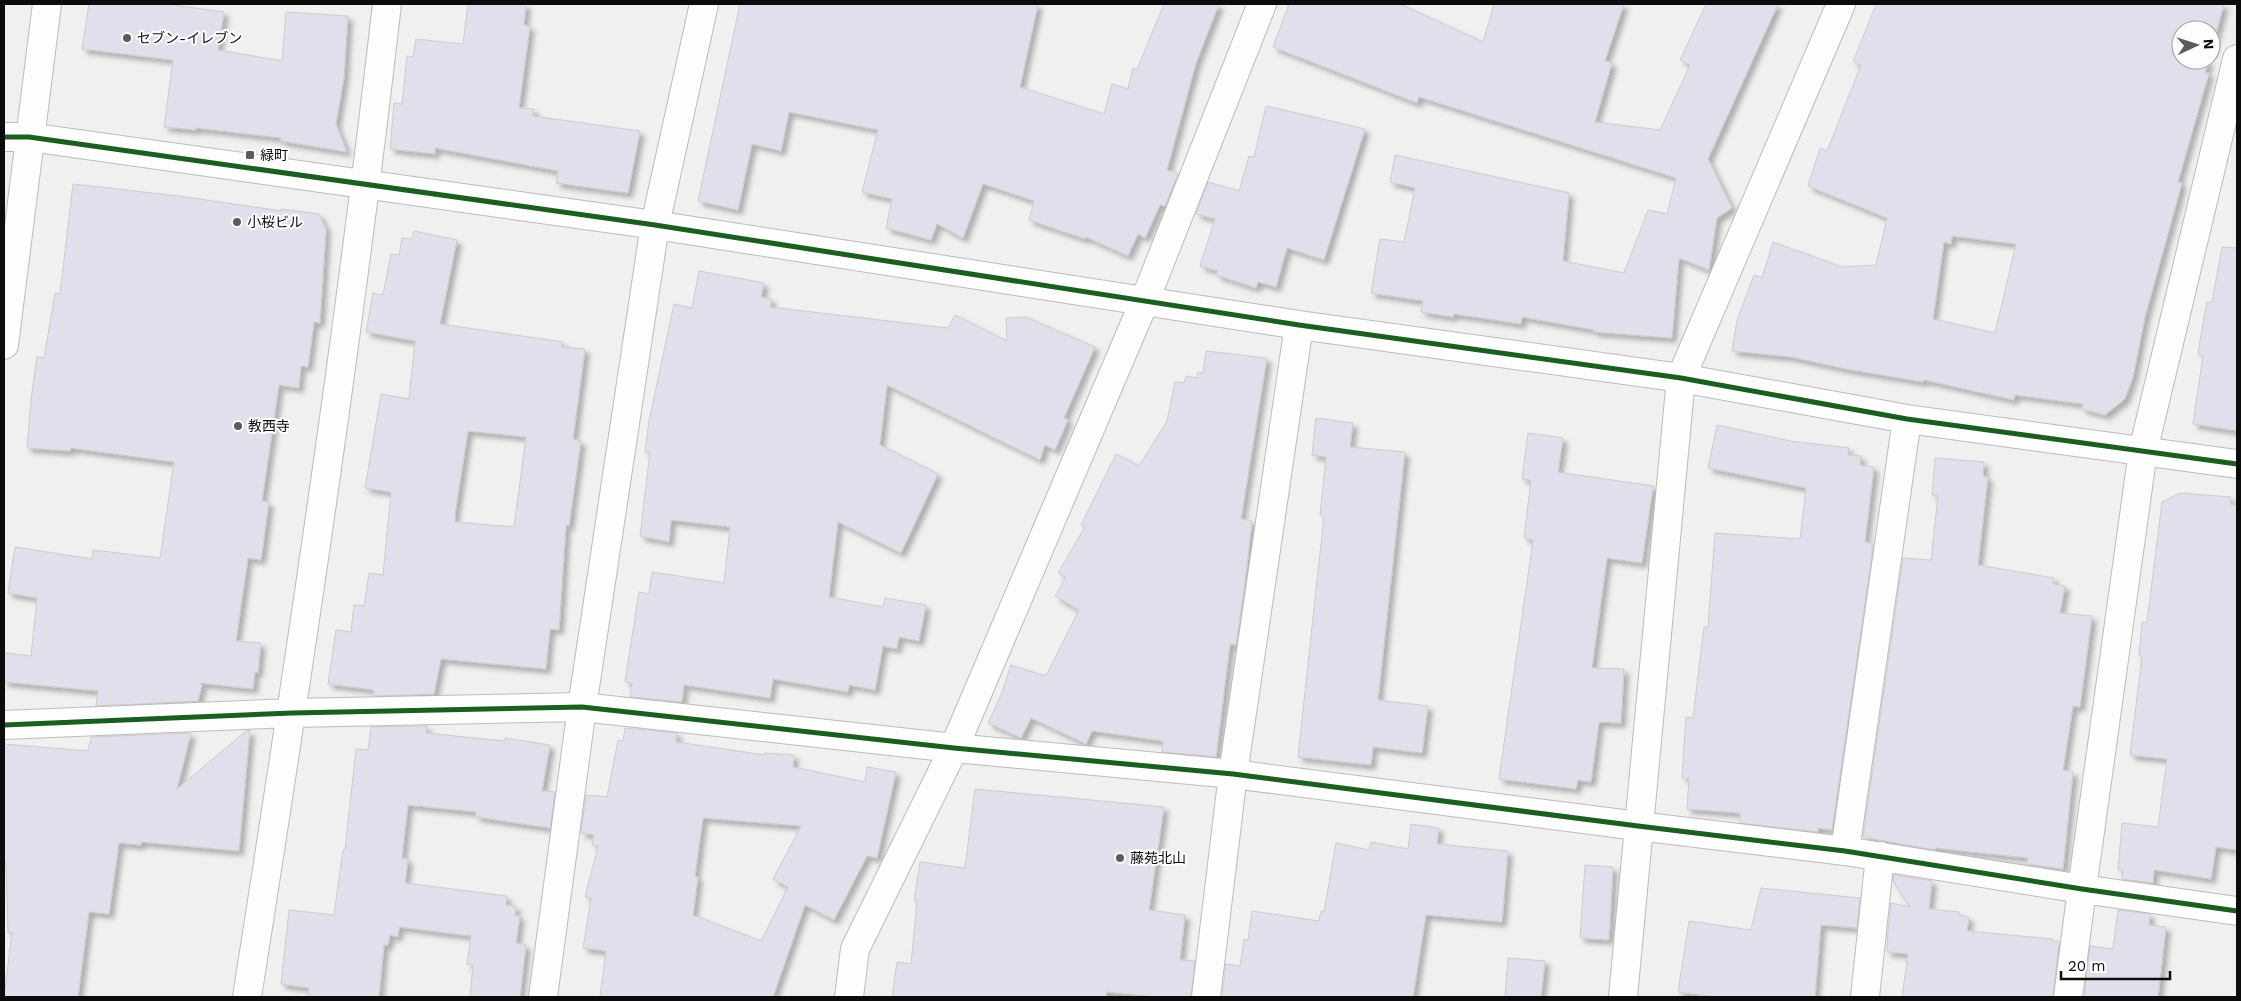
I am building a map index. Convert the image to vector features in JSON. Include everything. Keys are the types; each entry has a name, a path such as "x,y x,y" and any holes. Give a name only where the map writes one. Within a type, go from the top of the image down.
{"street":[{"path":"4,345 16,137 47,4"},
{"path":"248,997 292,713 366,184 387,4"},
{"path":"543,997 582,707 655,225 704,4"},
{"path":"849,997 855,949 954,748 1145,300 1262,4"},
{"path":"1623,997 1681,378 1841,4"},
{"path":"2068,997 2143,451 2237,59"},
{"path":"16,137 655,225 1299,325 1681,378 1907,419 2237,464"},
{"path":"1206,997 1233,774 1299,325"},
{"path":"1845,850 1907,419"},
{"path":"4,725 292,713 582,707 954,748 1233,774 1638,826 1845,850 2082,889 2237,910"},
{"path":"1865,997 1880,856"}],"building":[{"path":"89,4 166,4 224,12 218,50 282,61 286,12 348,16 344,77 336,124 347,152 281,141 281,138 196,128 196,130 164,127 173,60 82,49"},
{"path":"468,4 526,4 524,25 530,26 519,108 534,109 533,116 640,131 628,193 556,183 558,171 435,148 435,154 390,149 394,103 402,104 407,56 413,57 416,39 463,44"},
{"path":"740,4 1038,4 1020,87 1104,114 1112,84 1128,89 1133,68 1137,69 1164,4 1219,4 1196,63 1167,170 1178,174 1165,206 1160,205 1145,238 1138,234 1128,256 1086,237 1085,239 1029,220 1034,201 983,184 963,238 937,224 931,240 886,228 892,199 862,192 878,130 789,112 781,151 752,144 738,210 698,201"},
{"path":"1289,4 1400,4 1483,42 1494,4 1624,4 1605,61 1612,63 1595,122 1660,130 1690,65 1680,60 1706,4 1778,4 1708,159 1732,208 1717,218 1709,270 1679,258 1672,338 1594,332 1594,330 1522,317 1521,324 1454,314 1453,317 1421,312 1423,301 1371,293 1380,239 1404,242 1415,188 1390,182 1395,155 1569,193 1563,261 1624,273 1648,210 1667,214 1676,178 1419,97 1417,103 1273,47"},
{"path":"1876,4 2224,4 2220,20 2171,20 2171,70 2206,70 2205,73 2209,73 2178,182 2182,183 2145,317 2133,377 2125,399 2105,415 2082,409 2083,404 2015,395 2014,400 1924,380 1923,382 1846,369 1791,357 1732,351 1737,320 1754,275 1762,278 1773,242 1842,267 1876,265 1887,218 1808,186 1820,148 1827,151 1861,65 1853,62","holes":["1952,236 2016,244 1995,333 1933,319 1944,242 1951,244"]},
{"path":"1266,106 1365,129 1324,260 1287,248 1276,287 1258,282 1256,288 1216,275 1218,271 1200,266 1215,219 1196,214 1208,182 1239,191 1249,156 1254,157"},
{"path":"73,184 179,196 281,211 281,209 319,214 326,229 320,323 314,322 308,367 301,366 299,388 279,385 262,501 269,502 261,560 248,558 236,641 261,643 258,673 255,672 253,689 200,683 202,685 198,701 96,706 98,691 4,682 4,653 31,656 37,598 8,593 15,547 92,559 93,550 160,558 174,462 71,448 70,451 27,448 37,357 44,358 55,293 60,294"},
{"path":"414,231 457,240 440,324 563,342 562,347 585,349 573,439 581,441 569,526 566,525 559,630 550,629 546,669 441,659 434,694 374,696 374,690 328,684 336,630 351,632 354,605 364,606 369,573 383,575 391,492 365,488 381,394 409,399 415,341 366,332 373,293 383,295 391,254 399,255 402,238 412,239","holes":["468,431 526,437 514,527 455,522"]},
{"path":"2222,247 2237,248 2237,431 2193,424 2203,356 2198,355 2201,334 2207,302 2212,302"},
{"path":"699,271 764,283 761,297 772,299 770,307 948,328 955,315 1007,341 1006,318 1026,317 1095,347 1064,418 1068,420 1055,450 1045,445 1040,460 887,385 880,445 938,474 901,553 838,522 829,597 883,607 885,598 926,605 919,641 899,637 897,649 883,646 875,690 849,685 848,692 773,679 770,698 684,685 682,702 630,697 632,683 625,682 639,592 649,594 652,572 724,583 730,527 671,520 669,542 640,536 650,452 645,452 649,421 674,304 692,308"},
{"path":"1206,351 1267,358 1241,519 1252,521 1245,582 1236,645 1230,644 1216,757 1162,752 1163,741 1092,731 1086,744 1031,718 1021,738 988,723 1001,695 1011,665 1046,676 1079,610 1055,596 1066,577 1058,573 1085,527 1081,525 1116,454 1139,466 1167,421 1175,382 1184,383 1186,376 1197,378 1198,372 1203,373"},
{"path":"1316,418 1353,423 1350,447 1405,452 1378,700 1428,706 1422,753 1373,747 1371,765 1298,757 1324,516 1320,515 1326,457 1312,455"},
{"path":"1717,425 1790,441 1849,448 1848,455 1861,456 1860,465 1874,467 1865,542 1872,543 1872,555 1832,830 1818,828 1818,832 1740,823 1740,813 1687,809 1689,778 1682,778 1686,717 1693,718 1704,627 1708,627 1715,533 1800,539 1806,488 1708,468"},
{"path":"1528,433 1563,438 1558,472 1653,486 1642,563 1607,558 1592,668 1624,669 1621,723 1599,722 1591,782 1578,780 1576,789 1499,779 1533,540 1524,538 1531,480 1522,479"},
{"path":"1935,458 1984,462 1983,476 1988,477 1978,565 2054,578 2053,584 2065,586 2060,613 2092,616 2080,707 2073,706 2063,770 2073,772 2063,869 2027,864 2028,858 1935,848 1935,850 1863,837 1903,558 1931,560 1938,496 1932,495"},
{"path":"2180,493 2231,497 2230,504 2237,505 2237,850 2216,847 2211,879 2154,870 2153,883 2122,879 2123,870 2118,870 2122,823 2158,827 2167,759 2130,755 2142,656 2139,656 2142,622 2147,622 2162,502"},
{"path":"427,726 426,733 505,741 505,738 550,745 542,791 555,792 550,828 476,817 476,812 408,805 402,858 408,859 405,883 507,896 506,905 516,906 515,916 520,916 516,943 526,945 520,997 470,997 473,965 467,964 471,936 399,927 398,937 390,935 388,945 384,945 379,997 308,997 309,988 281,984 289,910 334,915 343,850 345,850 356,749 368,750 371,727"},
{"path":"625,728 677,733 676,742 765,755 765,753 794,755 793,767 865,782 867,767 896,772 877,858 867,856 834,920 805,905 773,997 600,997 606,951 583,948 591,898 585,897 598,846 592,845 594,835 581,833 586,795 607,797 618,740 623,741","holes":["703,818 801,826 773,879 788,887 761,941 693,915 698,877 695,876"]},
{"path":"250,730 239,851 141,842 141,845 119,843 109,914 89,912 78,997 4,997 12,933 8,933 6,862 4,862 4,744 88,751 91,737 191,733 177,789 246,731"},
{"path":"975,789 1164,807 1149,910 1185,915 1180,960 1195,961 1191,997 1156,997 1107,992 1106,997 892,997 897,962 911,964 917,901 914,900 920,862 965,868"},
{"path":"1411,824 1439,828 1437,844 1508,851 1502,922 1426,915 1413,997 1222,997 1226,964 1240,966 1244,939 1248,940 1252,911 1319,921 1321,911 1324,912 1336,843 1369,850 1371,842 1408,849"},
{"path":"1585,865 1613,867 1609,940 1580,938"},
{"path":"1894,875 1932,881 1929,909 1959,912 1958,915 1969,917 1967,931 2053,939 2053,941 2059,942 2053,997 1902,997 1908,954 1887,952 1888,931 1891,903 1910,907 1893,881"},
{"path":"1761,888 1860,898 1857,928 1821,925 1815,997 1716,997 1678,992 1689,921 1751,930"},
{"path":"2118,910 2150,914 2149,925 2166,927 2158,997 2084,997 2090,946 2113,949"},
{"path":"1508,958 1545,961 1541,997 1505,997"}],"cycle path":[{"path":"4,137 29,137 655,225 1299,325 1681,378 1907,419 2237,464"},
{"path":"4,725 292,713 582,707 954,748 1233,774 1845,851 2082,889 2237,911"}],"place":[{"name":"セブン-イレブン","path":"127,38"},
{"name":"緑町","path":"250,155"},
{"name":"小桜ビル","path":"237,222"},
{"name":"教西寺","path":"238,426"},
{"name":"藤苑北山","path":"1120,858"}]}
